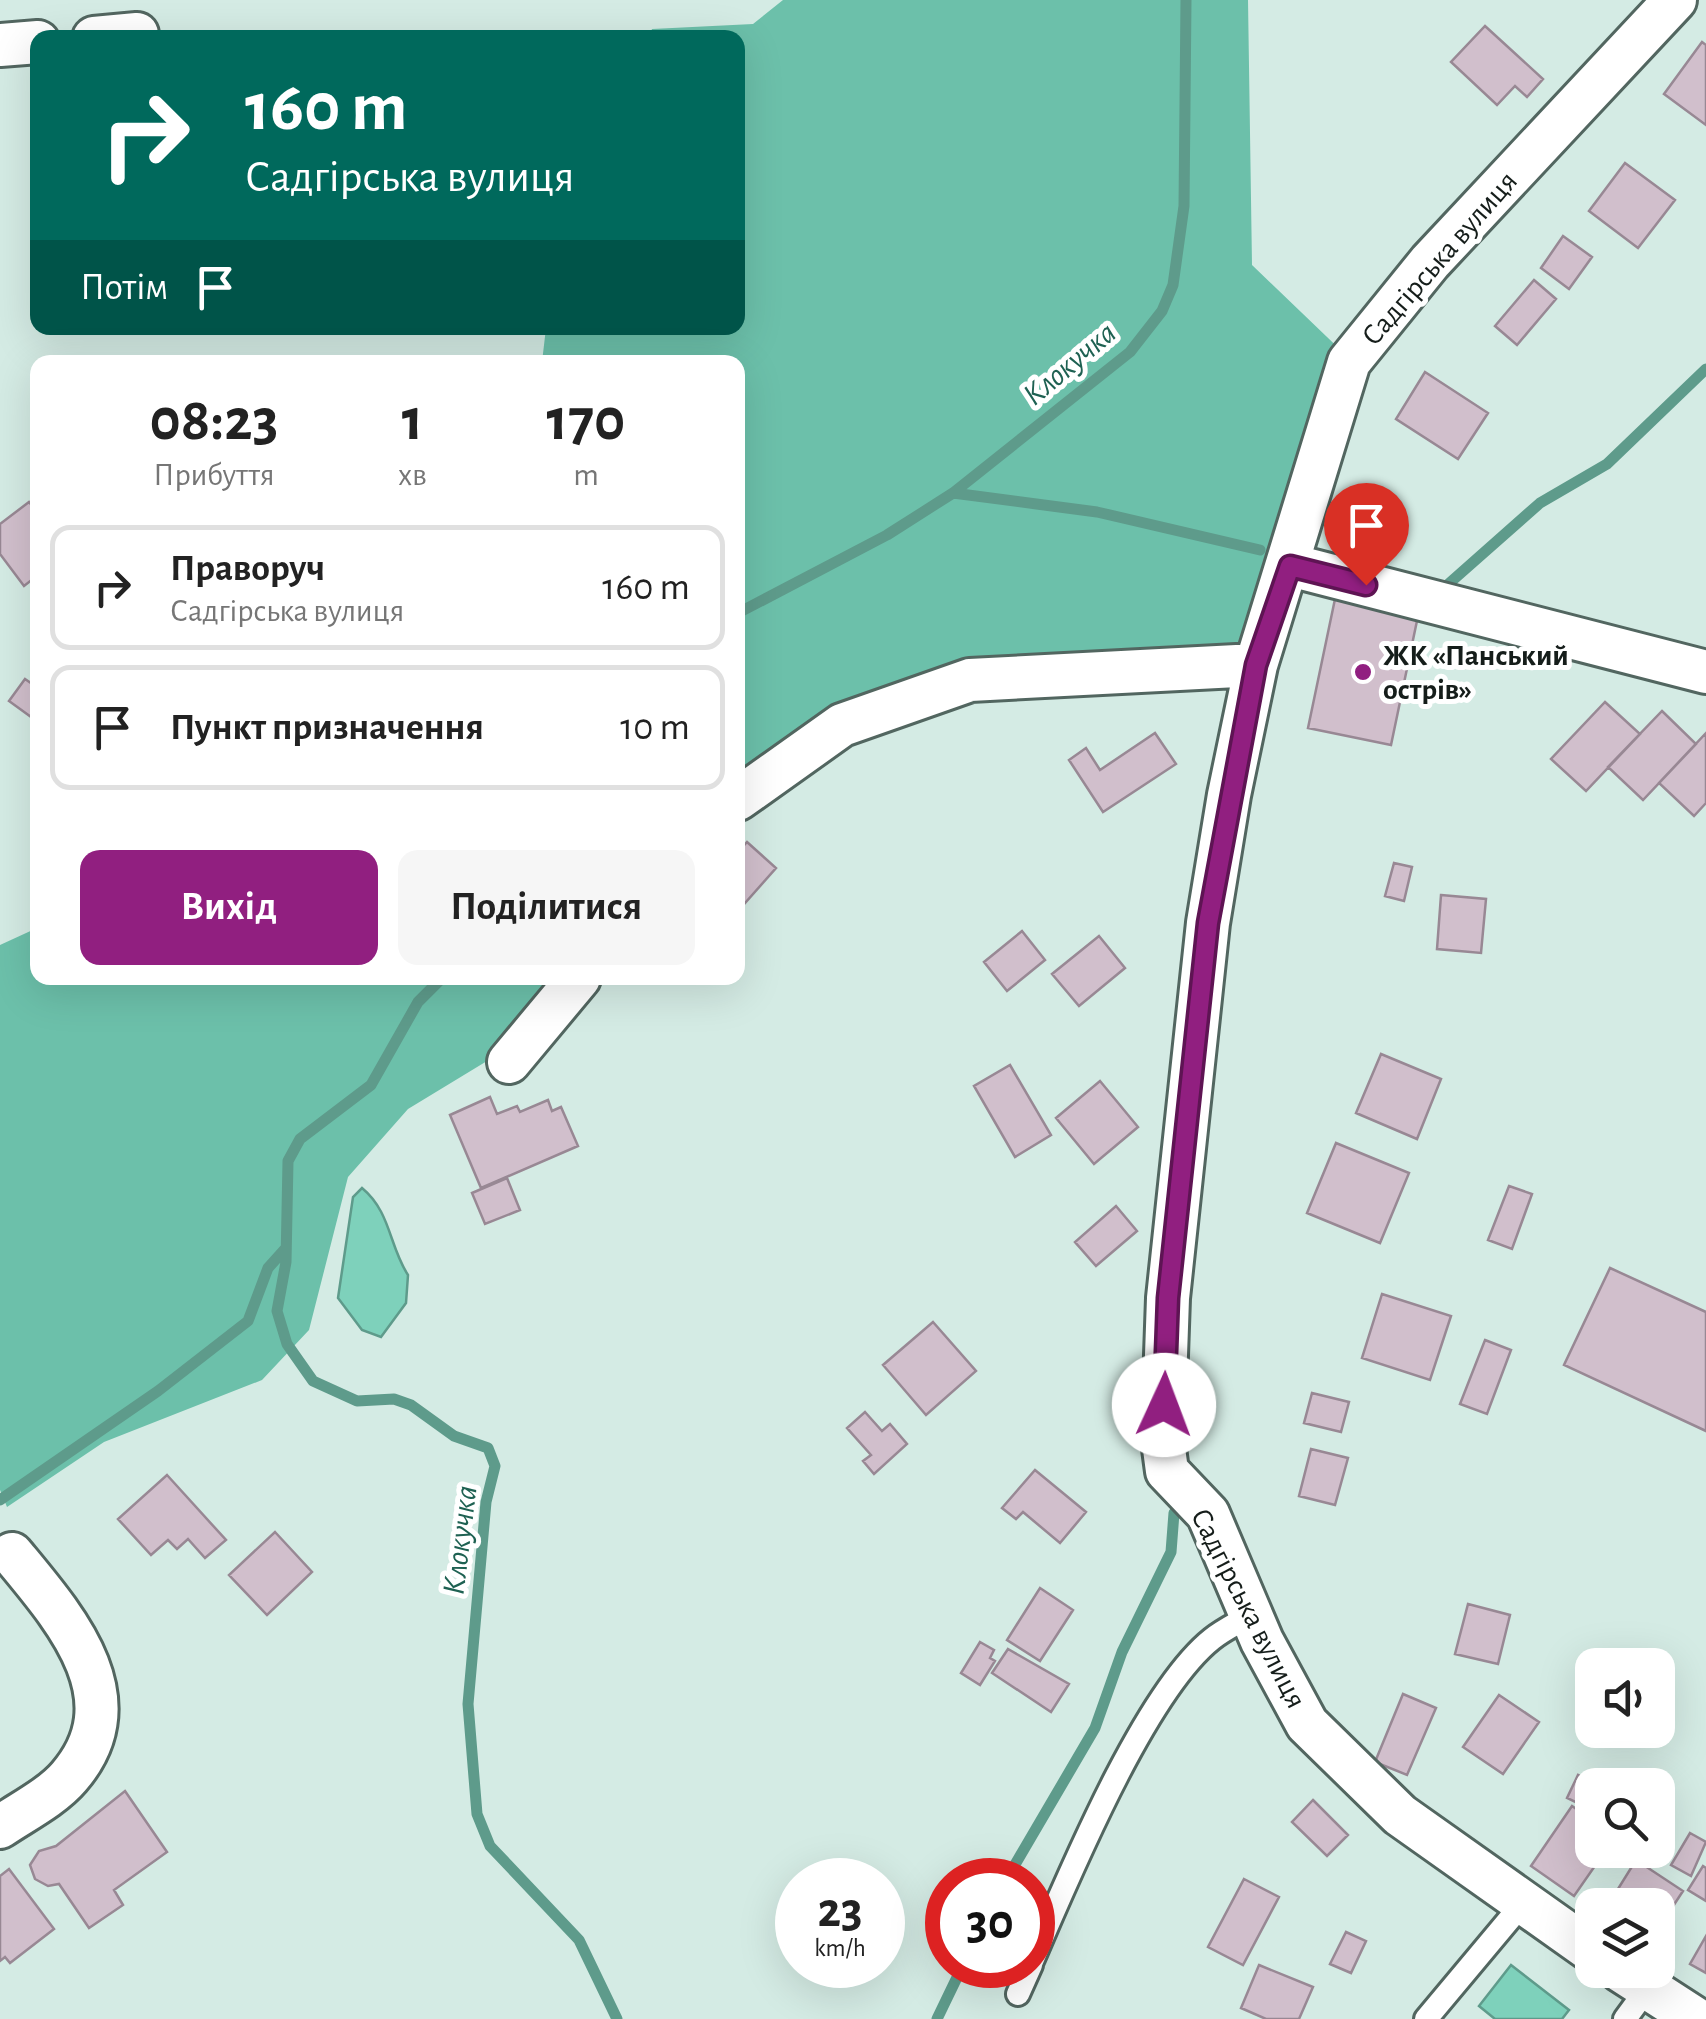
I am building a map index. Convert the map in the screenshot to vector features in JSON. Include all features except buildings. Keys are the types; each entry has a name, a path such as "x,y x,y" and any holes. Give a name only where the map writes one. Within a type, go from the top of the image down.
{"street":[{"name":"Садгірська вулиця","path":"1575,1939 1400,1815 1306,1724 1251,1615 1208,1514 1167,1470 1163,1440 1168,1298 1208,923 1256,665 1290,566 1348,362 1430,262 1676,0"},
{"path":"0,45 30,43"},
{"path":"1290,566 1706,672"},
{"path":"745,794 842,726 970,680 1256,665"},
{"path":"508,1062 573,985"},
{"path":"0,1827 66,1780 90,1749 98,1718 88,1655 12,1554"},
{"path":"1630,1993 1696,2019"}],"lane":[{"path":"1055,1913 1114,1785 1171,1687 1212,1639 1251,1615"},
{"path":"1426,2019 1523,1903"},
{"path":"1018,1994 1021,1988"}],"shaded area":[{"path":"783,0 1248,0 1252,265 1352,361 1259,668 970,684 844,729 745,797 745,355 543,355 545,335 745,335 745,30 652,30 753,24"},
{"path":"30,931 30,985 578,985 508,1072 487,1061 408,1109 348,1177 309,1330 262,1380 104,1442 7,1507 0,1490 0,945"},
{"path":"362,1188 379,1208 408,1275 406,1303 381,1337 362,1330 338,1298 353,1197"},
{"path":"1511,1965 1569,2010 1562,2019 1495,2019 1479,2006"}],"waterway":[{"name":"Клокучка","path":"745,609 887,535 953,493 1130,352 1162,311 1173,285 1184,206 1186,0"},
{"path":"1437,585 1445,587 1540,503 1607,464 1706,369"},
{"path":"953,493 1097,512 1260,550"},
{"name":"Клокучка","path":"435,985 418,1002 371,1085 300,1139 288,1161 286,1262 277,1311 287,1344 313,1381 357,1401 394,1399 411,1405 454,1436 488,1448 495,1466 486,1502 468,1704 477,1814 490,1846 579,1940 617,2019"},
{"path":"0,1500 158,1391 248,1321 268,1268 286,1248"},
{"path":"1019,1858 1095,1728 1122,1652 1171,1552 1174,1513"},
{"path":"937,2019 952,1988"}],"place":[{"name":"ЖК «Панський острів»","path":"1363,672"}],"route":[{"path":"1164,1405 1168,1298 1208,923 1256,665 1290,566 1366,585"}]}
